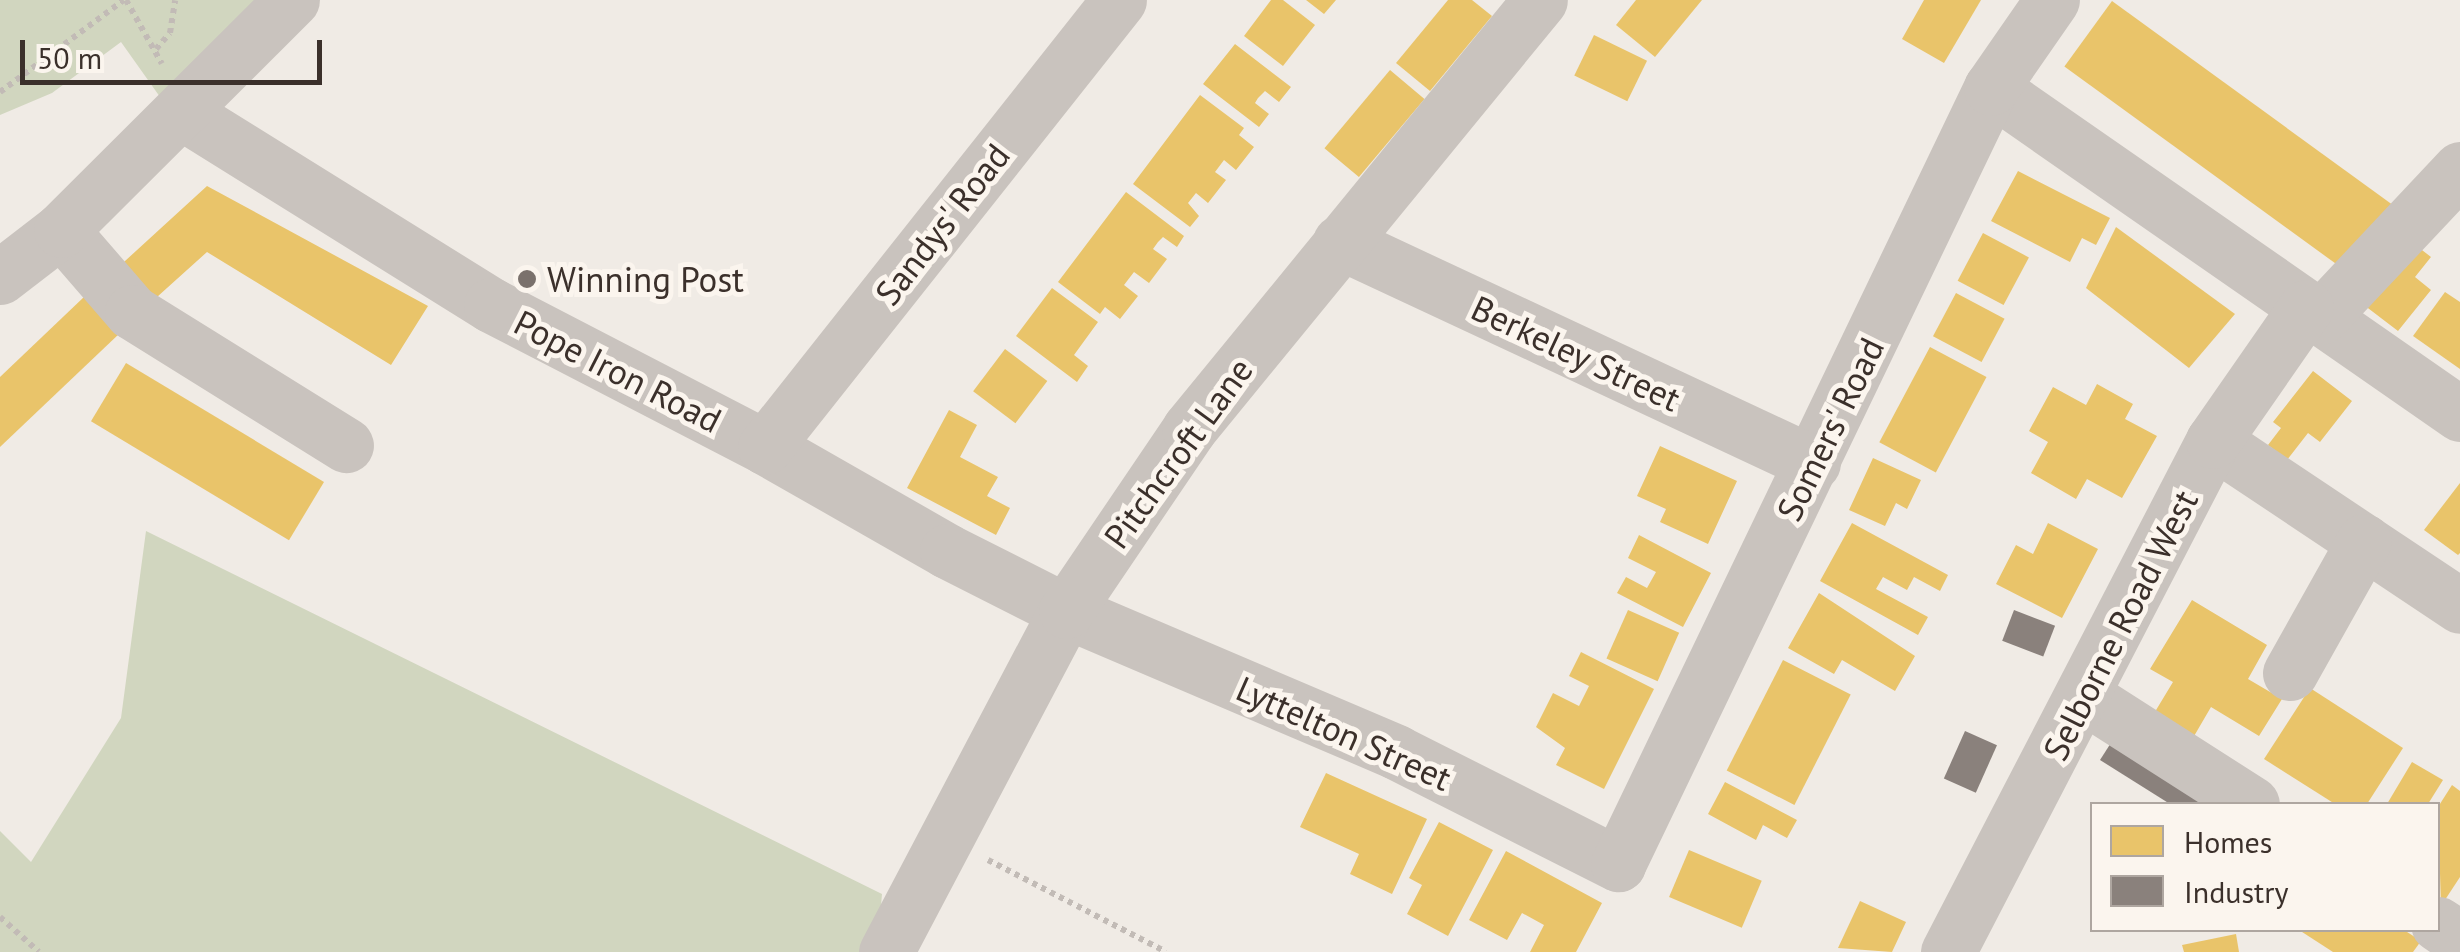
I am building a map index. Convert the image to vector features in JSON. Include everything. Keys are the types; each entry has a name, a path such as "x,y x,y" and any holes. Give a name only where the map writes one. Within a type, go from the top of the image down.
{"street":[{"path":"0,277 61,230 292,0"},
{"name":"Sandys' Road","path":"765,447 1119,0"},
{"name":"Pitchcroft Lane","path":"886,952 1066,611 1189,429 1540,0"},
{"name":"Somers' Road","path":"1618,864 1991,88 2052,0"},
{"path":"1991,88 2460,414"},
{"name":"Pope Iron Road","path":"180,112 491,305 765,447 1066,611"},
{"name":"Selborne Road West","path":"1948,952 2085,696 2213,441 2314,312 2460,169"},
{"path":"61,230 132,312 346,445"},
{"name":"Berkeley Street","path":"1340,242 1813,462"},
{"path":"2213,441 2460,606"},
{"path":"2290,673 2364,541"},
{"name":"Lyttelton Street","path":"1066,611 1396,752 1618,864"},
{"path":"2085,696 2249,802"}],"path":[{"path":"0,92 125,0 156,49 180,112"},
{"path":"156,49 170,33 175,0"},
{"path":"947,838 1166,952"},
{"path":"0,917 39,952"}],"green space":[{"path":"0,0 267,0 165,104 121,42 52,93 0,115"},
{"path":"146,531 882,894 877,952 0,952 0,831 31,862 121,718"}],"building: Homes":[{"path":"1271,0 1283,0 1315,25 1283,66 1244,36"},
{"path":"1306,0 1336,0 1324,14"},
{"path":"1448,0 1472,0 1492,16 1430,91 1396,63"},
{"path":"1636,0 1702,0 1655,57 1616,25"},
{"path":"1924,0 1981,0 1944,63 1902,39"},
{"path":"2112,1 2394,206 2346,271 2064,67"},
{"path":"1594,35 1647,61 1627,101 1574,75"},
{"path":"1235,44 1291,87 1279,102 1265,91 1258,98 1255,103 1269,114 1259,127 1203,84"},
{"path":"1390,70 1424,99 1359,177 1324,148"},
{"path":"1200,95 1244,128 1239,135 1254,147 1236,170 1224,160 1215,172 1226,180 1208,203 1196,193 1188,203 1199,216 1190,227 1133,184"},
{"path":"2018,171 2110,218 2096,245 2082,238 2070,262 1991,221"},
{"path":"207,186 428,306 391,365 207,252 147,306 113,272"},
{"path":"1126,192 1184,236 1177,247 1163,237 1158,242 1153,249 1167,259 1149,283 1134,272 1124,285 1138,296 1120,319 1105,307 1100,314 1058,282"},
{"path":"2116,227 2235,314 2189,368 2086,288"},
{"path":"1983,233 2029,257 2004,305 1958,281"},
{"path":"2409,240 2431,257 2415,277 2431,290 2398,331 2360,302"},
{"path":"1052,288 1098,322 1074,355 1088,366 1077,382 1016,336"},
{"path":"2445,292 2460,302 2460,369 2413,336"},
{"path":"1956,293 2005,319 1982,362 1933,336"},
{"path":"85,296 120,333 0,447 0,377"},
{"path":"1930,347 1987,377 1936,472 1879,442"},
{"path":"1005,349 1047,381 1015,423 973,391"},
{"path":"126,363 324,482 289,540 91,421"},
{"path":"2313,371 2352,401 2320,442 2308,433 2287,460 2268,445 2281,428 2273,422"},
{"path":"2097,384 2133,404 2125,419 2157,436 2122,498 2087,479 2076,499 2031,473 2048,442 2029,431 2053,387 2086,405"},
{"path":"949,410 977,425 960,457 998,477 987,496 1010,508 996,535 907,488"},
{"path":"1660,446 1737,481 1708,544 1660,522 1666,509 1637,496"},
{"path":"1873,458 1921,480 1907,509 1896,503 1885,526 1849,510"},
{"path":"2460,483 2460,553 2458,555 2424,530"},
{"path":"1852,523 1948,575 1940,591 1914,577 1907,590 1883,577 1876,589 1928,617 1918,635 1820,581"},
{"path":"2048,523 2098,549 2062,618 1996,584 2016,545 2033,554"},
{"path":"1639,535 1711,573 1683,627 1617,593 1626,577 1647,588 1656,572 1628,558"},
{"path":"1819,593 1915,656 1895,691 1842,660 1834,674 1788,648"},
{"path":"2192,600 2267,645 2248,679 2282,699 2259,736 2211,707 2190,743 2150,720 2173,682 2150,669"},
{"path":"1628,610 1679,633 1658,681 1606,658"},
{"path":"1581,652 1654,689 1604,789 1556,765 1565,748 1536,727 1553,693 1579,706 1589,686 1569,676"},
{"path":"1783,660 1851,695 1794,805 1727,770"},
{"path":"2310,688 2403,748 2368,802 2332,802 2264,759"},
{"path":"2412,762 2443,780 2429,802 2388,802"},
{"path":"1326,773 1427,819 1392,894 1350,874 1359,854 1300,827"},
{"path":"1725,782 1797,820 1787,838 1763,825 1756,840 1708,814"},
{"path":"2452,785 2460,791 2460,877 2441,906 2440,873 2440,804"},
{"path":"1439,822 1493,850 1448,936 1407,914 1422,885 1409,878"},
{"path":"1689,850 1762,881 1742,928 1669,897"},
{"path":"1506,851 1602,903 1576,952 1530,952 1544,925 1522,913 1507,940 1469,920"},
{"path":"1860,901 1906,922 1892,952 1838,948"},
{"path":"2302,932 2407,932 2421,941 2413,952 2333,952"},
{"path":"2236,934 2239,952 2184,952 2182,945"}],"building: Industry":[{"path":"2014,610 2055,626 2043,657 2002,641"},
{"path":"1965,731 1997,745 1976,793 1944,779"},
{"path":"2116,735 2202,802 2167,802 2100,760"}],"place":[{"name":"Winning Post","path":"527,279"}]}
